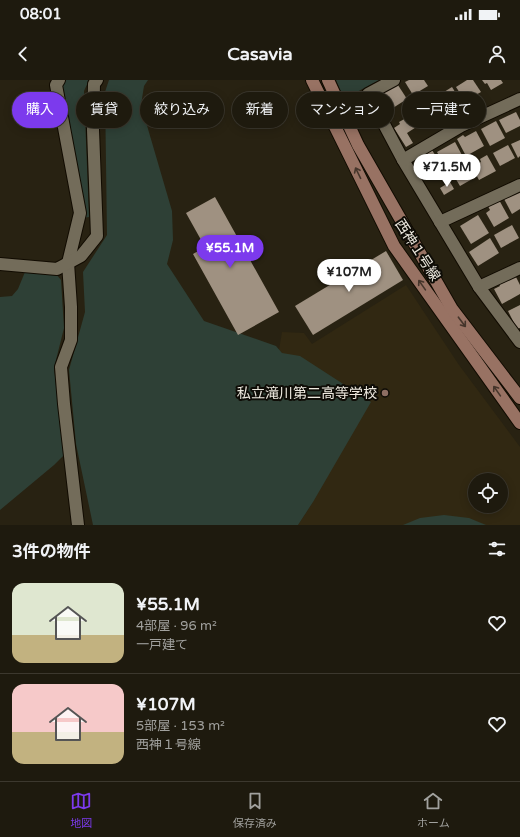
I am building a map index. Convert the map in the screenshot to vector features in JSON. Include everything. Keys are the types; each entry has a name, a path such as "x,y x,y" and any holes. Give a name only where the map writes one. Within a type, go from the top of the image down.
{"street":[{"path":"59,80 56,85 80,213 68,263 71,307 71,340 61,367 78,525"},
{"path":"0,264 57,269 81,256 97,236 93,130 94,84 97,80"},
{"name":"西神１号線","path":"312,80 394,246 520,423"},
{"name":"西神１号線","path":"328,80 358,145 452,309 520,398"},
{"path":"394,80 368,94 403,160 479,287 520,342"},
{"path":"403,160 461,126 520,99"},
{"path":"440,222 520,185"},
{"path":"479,287 520,268"}],"shaded area":[{"name":"私立滝川第二高等学校","path":"406,285 459,365 520,447 520,525 298,525 313,502 282,353 279,350 282,332 304,333 312,344"}],"green space":[{"path":"64,80 89,80 84,92 76,92 76,128 85,128 89,217 83,218 68,127 68,92 62,92"},
{"path":"109,80 148,80 144,86 143,92 140,92 140,128 148,128 172,211 173,240 167,264 204,321 276,346 282,353 300,356 371,402 298,525 93,525 76,444 69,370 85,312 83,272 107,235 106,128 132,128 132,92 105,92"},
{"path":"336,80 379,80 357,92 341,92"},
{"path":"25,272 56,274 61,280 64,328 54,368 64,455 0,510 0,297 12,296 18,289"},
{"path":"444,515 469,518 486,525 403,525 420,518"}],"building":[{"path":"409,80 424,80 428,86 418,92 411,92 405,82"},
{"path":"467,80 473,80 481,92 459,92 456,87"},
{"path":"482,80 501,80 503,83 491,90 487,83 485,84"},
{"path":"396,82 402,92 402,102 394,107 394,92 379,92"},
{"path":"452,87 455,92 444,92"},
{"path":"516,112 520,120 520,126 506,133 499,120"},
{"path":"402,120 402,128 415,128 407,133 413,143 406,147 394,128 400,124 399,122"},
{"path":"496,121 505,138 490,146 481,129 486,128 486,126"},
{"path":"476,131 484,146 466,156 457,139 463,135 465,137"},
{"path":"520,140 520,156 518,158 511,144"},
{"path":"455,142 463,157 445,167 437,152"},
{"path":"508,145 515,158 500,166 493,153"},
{"path":"432,150 442,166 426,176 416,160"},
{"path":"487,155 496,171 479,180 472,167 481,162 480,159"},
{"path":"468,167 474,178 460,186 454,176"},
{"path":"450,182 454,189 444,195 440,188"},
{"path":"520,187 520,209 512,214 503,197"},
{"path":"215,197 279,312 238,335 193,254 205,247 186,213"},
{"path":"498,198 509,218 494,227 486,213 490,210 487,204"},
{"path":"478,215 489,233 471,244 460,226"},
{"path":"512,225 519,238 501,248 494,235"},
{"path":"490,238 499,253 478,266 469,252"},
{"path":"386,251 403,280 313,335 295,306"},
{"path":"513,276 514,278 516,277 520,285 520,294 502,304 494,289 500,286 499,284"},
{"path":"520,305 520,328 517,329 508,311"}],"place":[{"name":"私立滝川第二高等学校","path":"385,393"}]}
